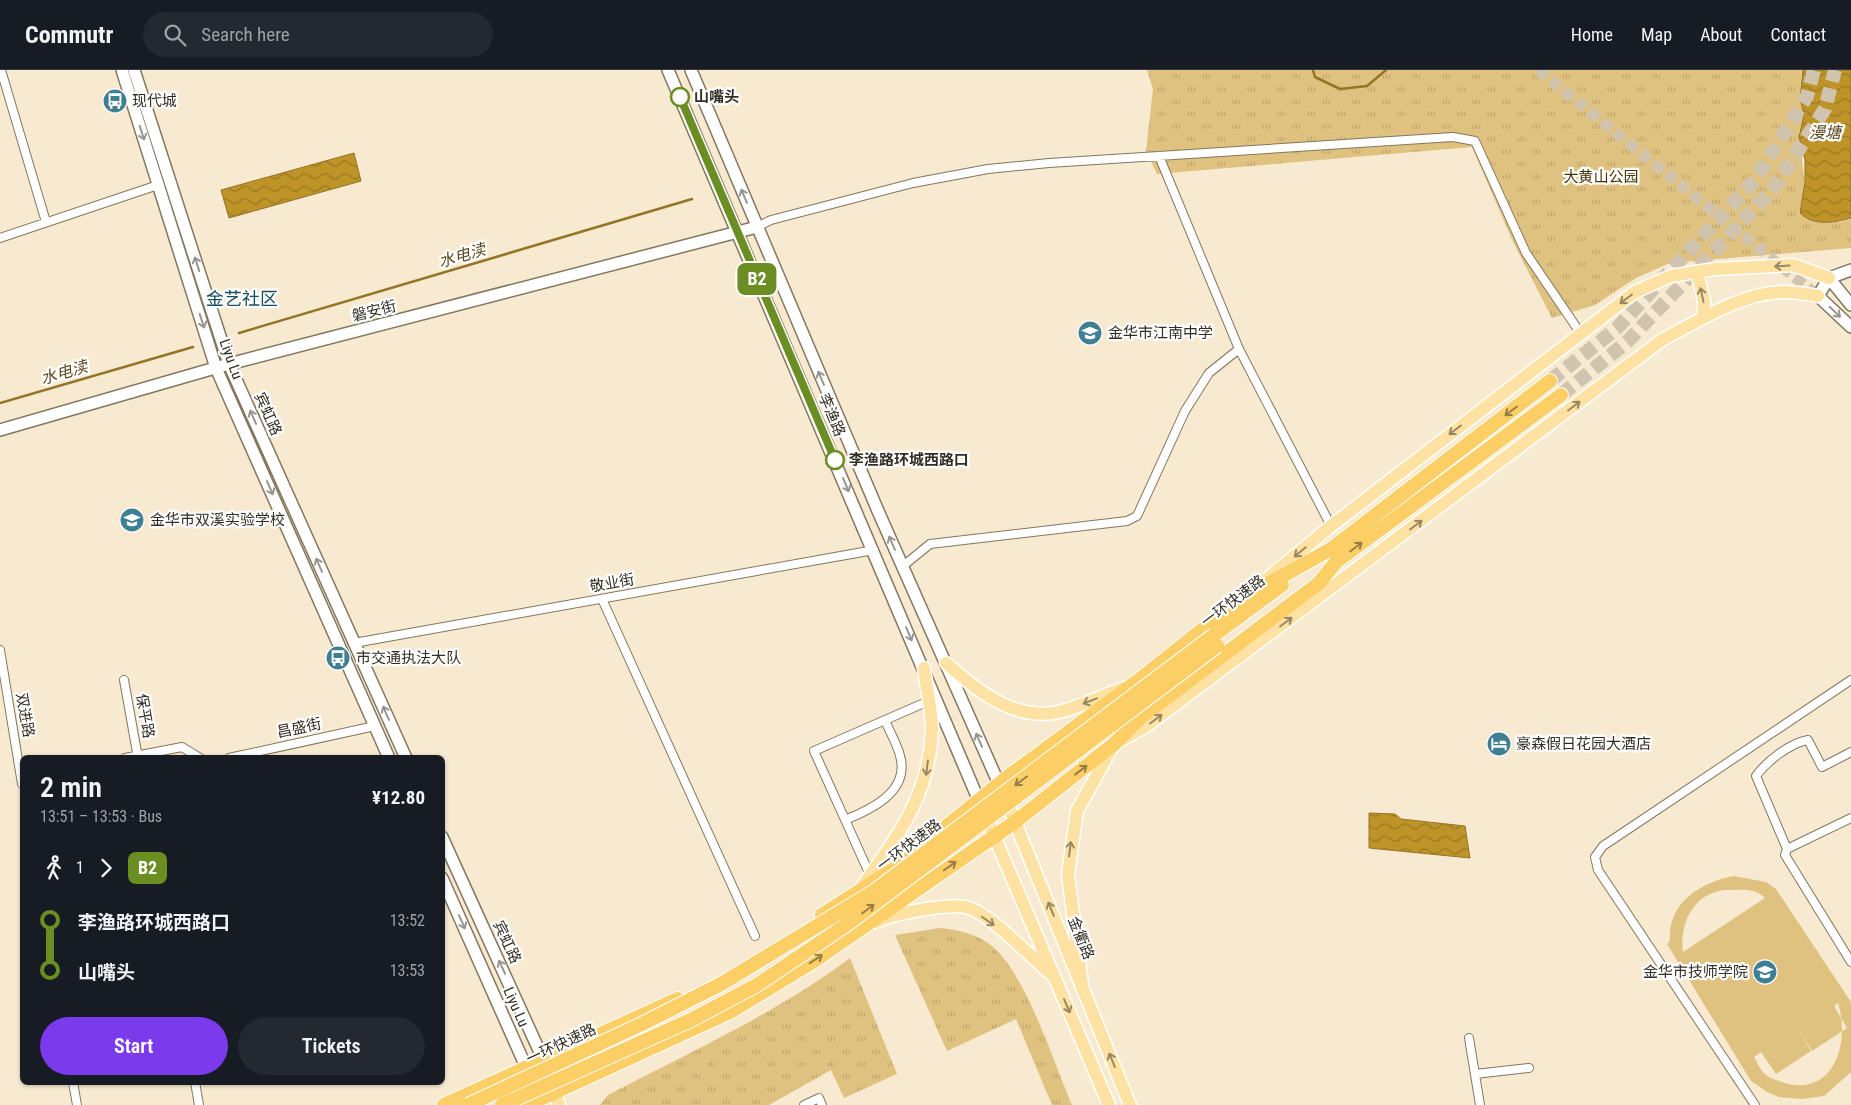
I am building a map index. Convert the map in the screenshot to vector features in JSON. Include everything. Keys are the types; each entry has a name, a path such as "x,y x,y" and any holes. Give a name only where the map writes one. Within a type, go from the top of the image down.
{"highway":[{"path":"444,1105 694,992 799,930 894,869 999,784 1135,683 1241,599 1331,549 1550,381"},
{"path":"536,1103 557,1098 730,1012 860,930 1015,822 1114,744 1140,718 1319,583 1336,562 1561,396"},
{"name":"一环快速路","path":"502,1105 693,1019 757,986 846,925 1216,641 1331,549"},
{"name":"一环快速路","path":"468,1105 634,1028 721,984 873,892 1216,641 1336,562"}],"main road":[{"name":"Liyu Lu","path":"122,70 216,368 388,755"},
{"name":"宾虹路","path":"134,70 229,364 405,755"},
{"name":"李渔路","path":"668,70 924,668"},
{"name":"李渔路","path":"691,70 903,566 999,784"},
{"name":"磐安街","path":"0,430 229,364 757,227"},
{"path":"1241,599 1331,526 1635,292 1670,276 1715,269 1794,265 1829,278 1851,305"},
{"path":"1818,296 1829,278 1851,270"},
{"path":"1697,272 1704,300 1703,318"},
{"path":"1082,984 1068,874 1071,844 1077,811 1114,744 1160,716 1662,340 1726,307 1764,295 1783,292 1818,296 1851,327"},
{"path":"946,663 985,696 1011,709 1036,713 1064,711 1135,683"},
{"path":"924,668 932,700 994,835 1109,1105"},
{"path":"858,892 907,823 926,776 932,728 932,700"},
{"name":"金衢路","path":"999,784 1130,1105"},
{"name":"宾虹路","path":"445,844 543,1059"},
{"name":"Liyu Lu","path":"445,885 526,1067"},
{"path":"860,930 884,918 923,910 968,908 1009,936 1055,978"},
{"path":"543,1059 557,1098"},
{"path":"526,1067 536,1103"}],"street":[{"path":"1,70 46,222"},
{"path":"757,227 771,220 914,183 988,169 1453,137 1475,140 1526,253 1580,334"},
{"path":"1159,156 1239,349 1331,526"},
{"path":"0,238 158,185"},
{"path":"903,566 930,544 1127,521 1136,516 1185,411 1209,373 1239,349"},
{"name":"敬业街","path":"354,643 874,550"},
{"path":"602,599 755,936"},
{"name":"双进路","path":"0,650 20,766"},
{"name":"保平路","path":"124,680 138,755"},
{"path":"1755,1105 1598,870 1595,857 1603,846 1851,680"},
{"path":"870,875 814,751 932,700"},
{"path":"845,820 876,807 901,776 901,759 885,720"},
{"name":"昌盛街","path":"243,755 375,726"},
{"path":"1851,752 1822,767 1808,740 1799,741 1763,767 1756,776 1787,849 1785,855 1851,962"},
{"path":"144,755 182,748 195,755"},
{"path":"1787,849 1851,818"},
{"path":"1469,1038 1480,1105"},
{"path":"1475,1074 1529,1068"},
{"path":"74,1085 77,1105"},
{"path":"196,1085 199,1105"},
{"path":"804,1105 820,1098 822,1105"}],"green space":[{"name":"大黄山公园","path":"1147,70 1802,70 1800,91 1803,119 1799,132 1805,187 1799,214 1824,222 1838,222 1851,219 1851,248 1670,263 1636,278 1595,305 1552,318 1513,242 1472,147 1157,174 1146,151 1153,89"},
{"path":"1734,876 1766,882 1776,889 1851,1002 1851,1072 1824,1096 1802,1099 1779,1097 1767,1092 1751,1081 1667,944 1670,941 1674,916 1680,905 1698,889","holes":["1746,890 1761,894 1765,898 1683,952 1682,941 1686,920 1697,903 1714,892","1838,1003 1841,1018 1834,1006","1841,1018 1847,1028 1842,1032","1798,1029 1812,1051 1842,1032 1834,1065 1825,1076 1814,1083 1799,1085 1773,1079 1763,1072 1754,1057 1761,1052 1776,1074 1811,1051"]},
{"path":"940,928 961,931 975,936 993,947 1005,960 1028,998 1072,1105 1052,1105 1016,1019 947,1051 895,935"},
{"path":"850,958 897,1074 844,1098 831,1070 769,1105 600,1105 608,1095 763,1014 822,978"}],"water":[{"name":"漫塘","path":"1803,70 1851,70 1851,218 1831,222 1817,222 1800,213 1805,182 1805,160 1799,137 1804,115 1800,98"},
{"path":"354,153 361,181 229,218 221,190"},
{"path":"1369,813 1395,814 1401,819 1465,826 1470,858 1369,848"}],"waterway":[{"name":"水电渎","path":"1313,70 1315,77 1340,89 1367,86 1386,70"},
{"name":"水电渎","path":"239,333 692,199"},
{"name":"水电渎","path":"0,403 193,347"}],"tunnel":[{"path":"1538,70 1818,296"},
{"path":"1550,381 1617,328 1756,179 1807,96 1814,70"},
{"path":"1561,395 1627,342 1773,189 1825,109 1835,70"}],"bus line":[{"name":"B2","path":"680,97 835,460"}],"place":[{"name":"山嘴头","path":"680,97"},
{"name":"现代城","path":"115,101"},
{"name":"金华市江南中学","path":"1090,333"},
{"name":"李渔路环城西路口","path":"835,460"},
{"name":"金华市双溪实验学校","path":"132,520"},
{"name":"市交通执法大队","path":"338,658"},
{"name":"豪森假日花园大酒店","path":"1499,744"},
{"name":"金华市技师学院","path":"1765,972"}],"district":[{"name":"金艺社区","path":"242,299"}]}
